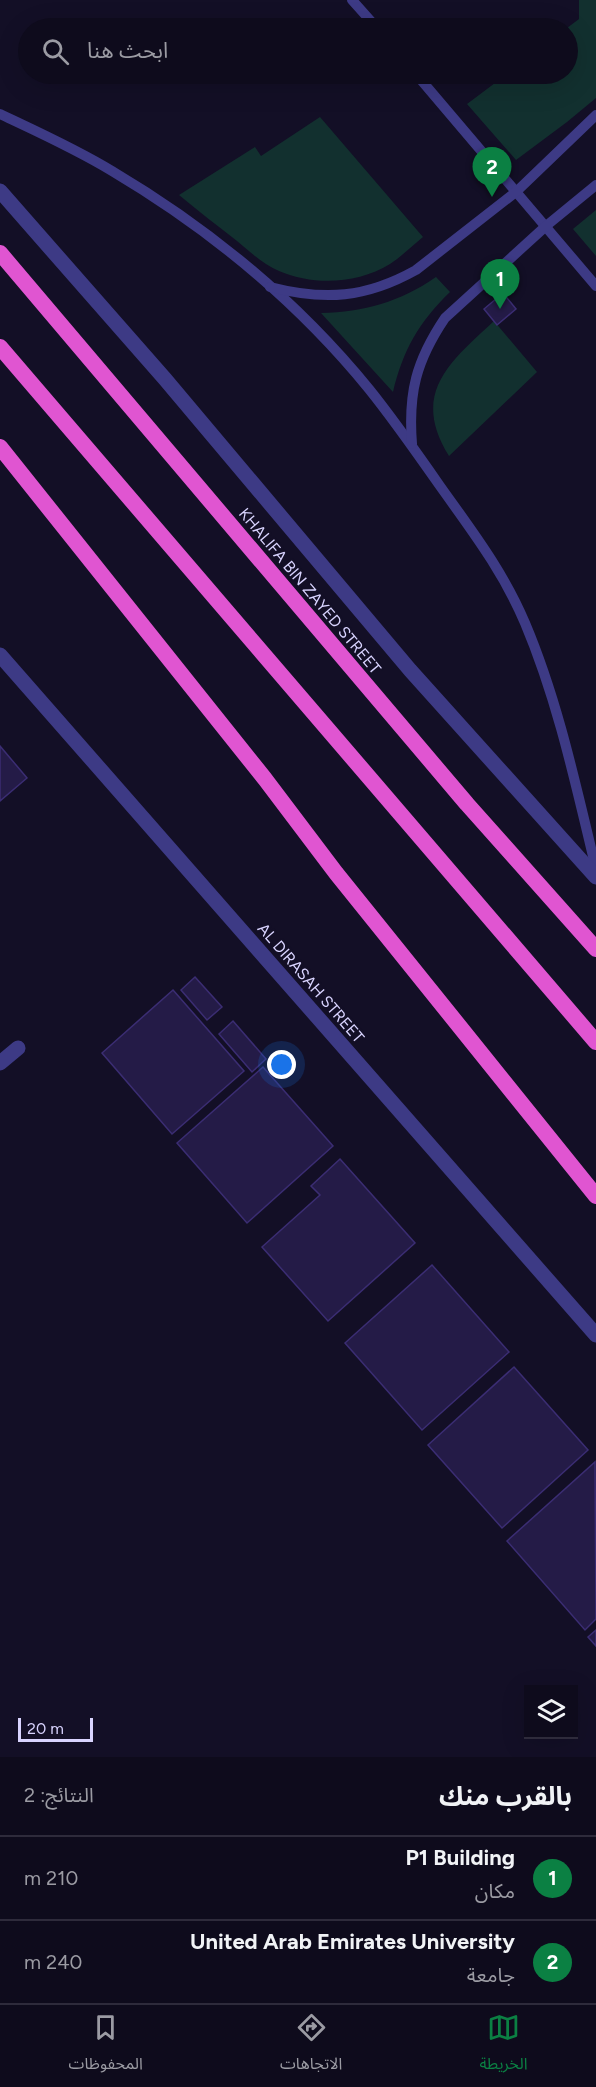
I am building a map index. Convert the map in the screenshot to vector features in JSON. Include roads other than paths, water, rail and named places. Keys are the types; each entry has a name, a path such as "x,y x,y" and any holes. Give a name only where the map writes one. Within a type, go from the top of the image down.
{"highway":[{"name":"KHALIFA BIN ZAYED STREET","path":"0,253 467,804 596,949"},
{"path":"0,347 596,1042"},
{"path":"0,447 265,779 336,873 596,1196"}],"street":[{"path":"0,191 165,379 410,670 596,878"},
{"name":"AL DIRASAH STREET","path":"0,655 596,1335"},
{"path":"0,1063 18,1048"}],"lane":[{"path":"352,0 368,18"},
{"path":"425,84 518,191 596,286"},
{"path":"0,114 67,146 152,196 232,254 269,286 368,388 499,569 525,623 546,680 570,758 596,869"},
{"path":"269,286 292,292 338,296 380,288 416,270 518,191 594,119"},
{"path":"412,446 411,405 417,369 434,334 445,318 596,184"}],"place":[{"name":"United Arab Emirates University","path":"492,197"},
{"name":"P1 Building","path":"500,309"}]}
